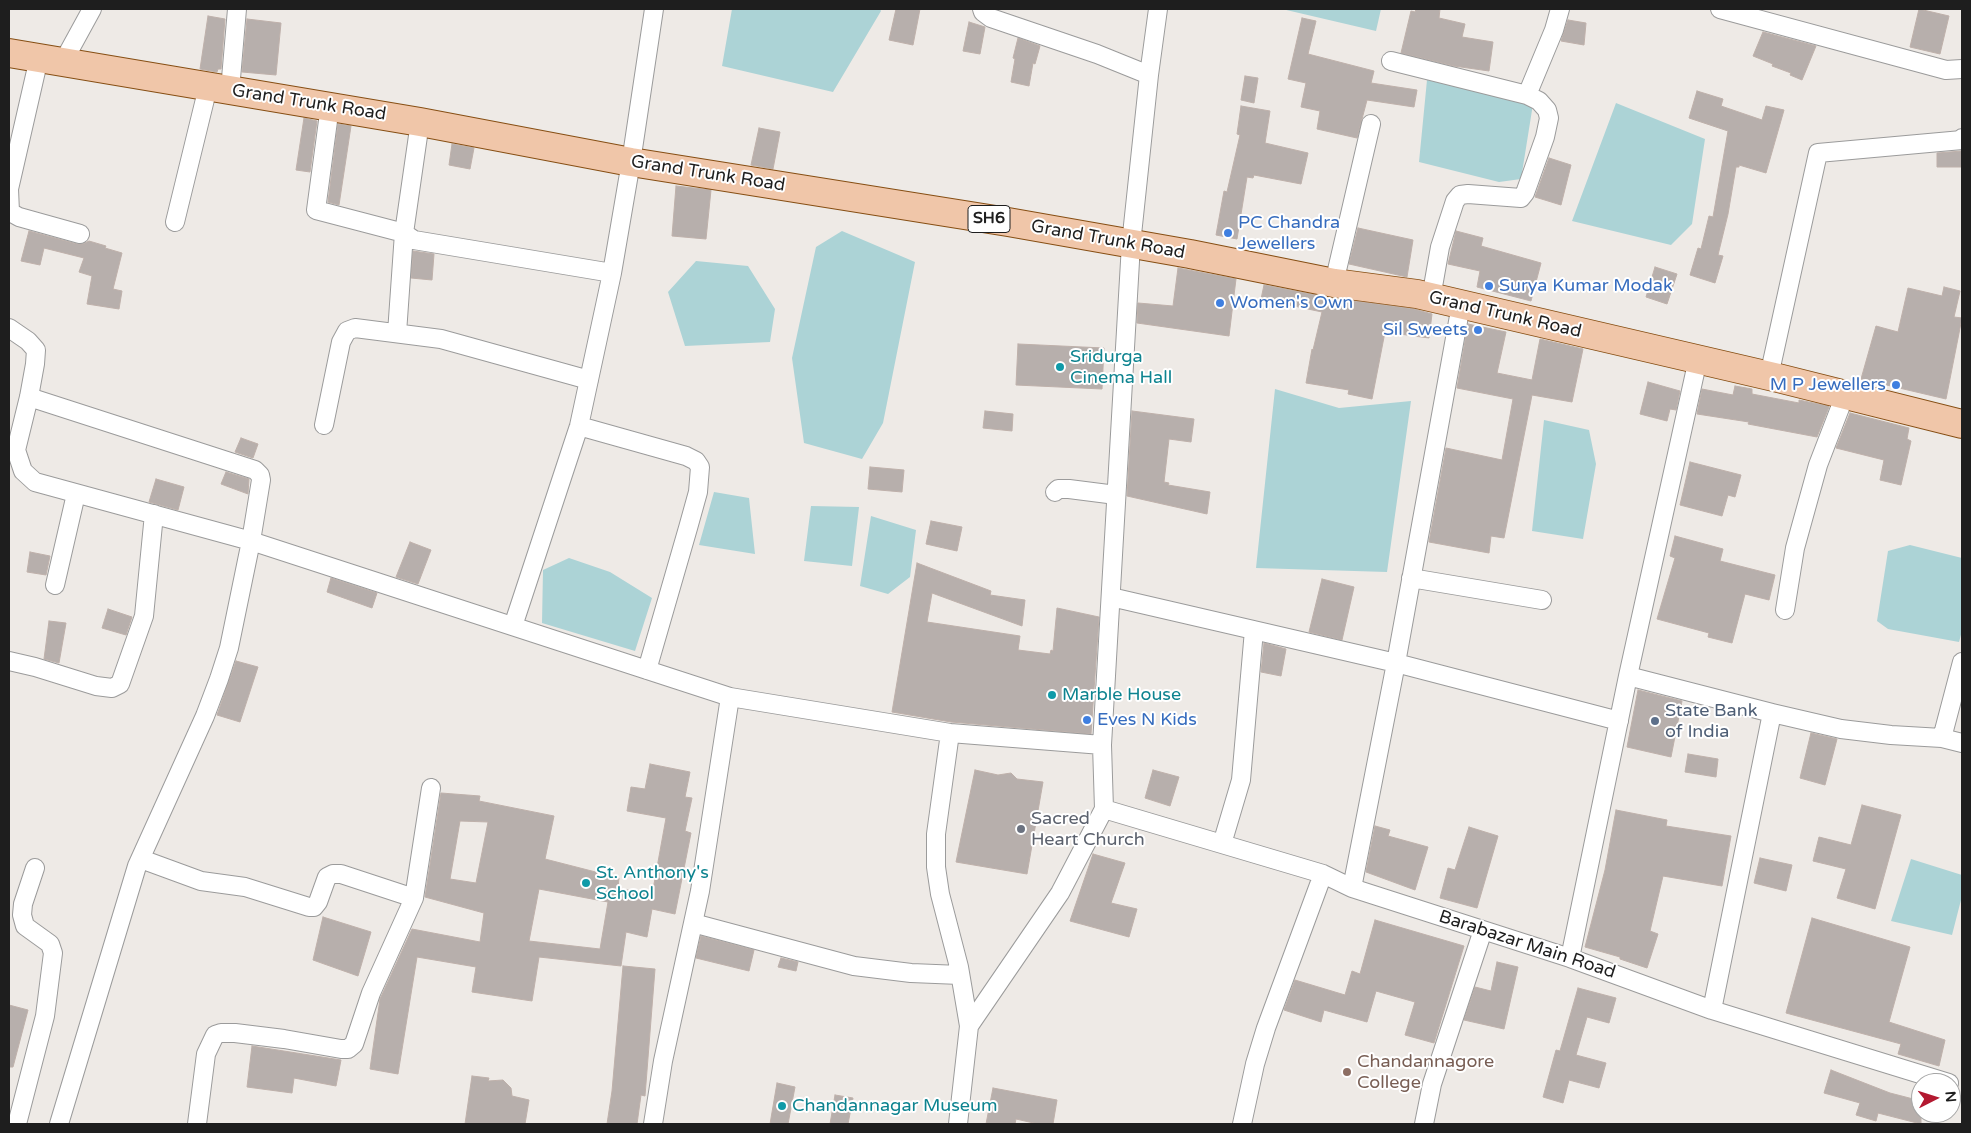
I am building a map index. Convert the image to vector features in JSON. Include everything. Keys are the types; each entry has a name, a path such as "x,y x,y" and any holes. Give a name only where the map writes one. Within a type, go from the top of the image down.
{"main road":[{"name":"Grand Trunk Road","path":"9,53 330,106 631,162 843,195 1131,244 1431,298 1768,376 1962,424"}],"street":[{"path":"80,234 19,217 10,212 10,189 51,60 92,9"},
{"path":"175,222 219,89 237,9"},
{"path":"513,626 579,426 612,273 654,9"},
{"path":"982,9 991,18 1096,54 1149,75"},
{"path":"968,1026 1060,893 1104,809 1102,745 1131,244 1158,9"},
{"path":"1527,94 1554,30 1560,9"},
{"path":"1720,9 1946,70 1962,69"},
{"path":"1391,61 1527,94 1548,110 1549,118 1545,136 1525,193 1521,198 1513,199 1468,194 1460,195 1455,201 1440,247 1431,298"},
{"path":"330,106 316,210 404,233 414,240 612,273"},
{"path":"398,334 404,233 420,122"},
{"path":"1334,282 1371,124"},
{"path":"1768,376 1818,153 1962,140 1962,138"},
{"path":"1352,888 1396,663 1460,305"},
{"path":"9,328 28,341 36,350 29,397 12,450 23,471 35,482 251,541 730,697 950,733 1102,745"},
{"path":"324,425 341,342 347,331 355,328 441,339 589,380"},
{"path":"1570,958 1628,676 1698,360"},
{"path":"1785,610 1795,548 1818,465 1845,395"},
{"path":"29,397 254,470 260,475 261,480 251,541 229,648 205,716 141,859 59,1124"},
{"path":"579,426 686,456 696,461 700,467 698,492 647,670"},
{"path":"1056,492 1058,489 1069,489 1116,495"},
{"path":"55,585 76,494"},
{"path":"9,661 96,686 112,688 120,684 144,616 154,514"},
{"path":"1411,578 1542,600"},
{"path":"1110,597 1396,663 1619,721"},
{"path":"1222,844 1241,780 1254,630"},
{"path":"1942,738 1962,662"},
{"path":"1628,676 1841,729 1891,735 1942,738 1962,743"},
{"path":"653,1124 663,1060 700,891 730,697"},
{"path":"1712,1010 1772,713"},
{"path":"950,733 936,834 936,867 940,894 960,975 968,1026 958,1124"},
{"path":"197,1124 206,1054 215,1035 234,1033 341,1049 348,1049 354,1044 371,993 414,898 431,788"},
{"name":"Barabazar Main Road","path":"1104,809 1323,874 1352,888 1570,958 1712,1010 1917,1073"},
{"path":"141,859 201,881 245,887 309,907 314,907 318,902 327,877 333,874 341,874 414,898"},
{"path":"17,1124 45,1016 54,953 50,944 25,926 22,915 23,904 35,868"},
{"path":"1242,1124 1255,1064 1266,1028 1323,874"},
{"path":"693,923 854,966 911,973 960,975"},
{"path":"1424,1124 1432,1084 1483,930"}],"water":[{"path":"732,9 880,9 881,11 833,92 722,66"},
{"path":"1282,9 1381,9 1376,31"},
{"path":"1427,80 1533,104 1521,179 1499,182 1419,162"},
{"path":"1616,103 1705,139 1692,224 1671,245 1572,221"},
{"path":"842,231 915,262 883,423 862,459 804,443 792,358 816,247"},
{"path":"696,261 748,266 775,309 770,342 685,346 668,292"},
{"path":"1275,389 1339,408 1411,401 1387,572 1256,568"},
{"path":"1544,420 1589,430 1596,464 1583,539 1532,531"},
{"path":"714,492 749,498 755,554 699,545"},
{"path":"811,506 859,507 852,566 804,561"},
{"path":"871,516 916,530 910,577 888,594 860,586"},
{"path":"1910,545 1962,558 1962,631 1959,642 1888,629 1877,621 1888,551"},
{"path":"569,558 610,572 652,598 635,651 542,623 543,570"},
{"path":"1911,859 1962,875 1962,896 1952,935 1891,921"}],"building":[{"path":"896,9 920,9 913,45 889,40"},
{"path":"1416,9 1440,9 1439,18 1465,24 1462,37 1493,42 1489,71 1454,66 1401,53 1411,11 1415,12"},
{"path":"1919,9 1949,16 1940,54 1910,47"},
{"path":"208,16 225,19 221,69 218,69 217,72 200,69"},
{"path":"1302,18 1316,21 1308,54 1374,71 1371,83 1417,90 1414,107 1367,100 1357,138 1317,129 1320,111 1301,107 1306,83 1288,79"},
{"path":"247,19 281,23 276,75 242,72"},
{"path":"1568,20 1586,23 1584,45 1561,41"},
{"path":"969,22 985,27 980,54 963,51"},
{"path":"1763,32 1816,46 1802,80 1790,75 1791,73 1772,66 1773,64 1753,56"},
{"path":"1018,38 1040,46 1035,64 1033,63 1029,86 1011,82 1015,59 1013,58"},
{"path":"1245,76 1258,78 1254,103 1241,100"},
{"path":"1697,91 1723,99 1721,106 1762,120 1766,106 1784,110 1766,173 1739,165 1739,167 1736,167 1728,214 1718,255 1723,256 1715,283 1690,275 1698,248 1701,249 1709,216 1713,217 1728,131 1689,118"},
{"path":"1241,106 1270,111 1265,143 1308,153 1301,184 1254,175 1253,178 1247,177 1237,239 1216,235 1224,191 1227,192 1240,135 1237,134"},
{"path":"304,118 317,121 310,172 296,170"},
{"path":"338,124 351,126 339,205 328,202"},
{"path":"759,128 780,132 773,169 751,165"},
{"path":"452,144 474,148 470,169 449,165"},
{"path":"1962,151 1962,167 1937,167 1937,153"},
{"path":"1549,158 1571,165 1561,205 1535,197"},
{"path":"676,186 711,190 706,239 672,236"},
{"path":"1358,228 1413,240 1407,277 1349,264"},
{"path":"29,231 77,244 89,241 122,253 113,289 122,291 119,309 87,304 92,276 79,272 84,258 44,248 40,265 21,261"},
{"path":"1456,231 1483,238 1481,246 1541,263 1531,301 1477,287 1480,271 1448,264"},
{"path":"413,251 434,254 432,280 411,278"},
{"path":"1655,267 1677,274 1667,304 1646,297"},
{"path":"1178,268 1236,279 1229,336 1137,323 1138,303 1173,306"},
{"path":"1264,285 1331,298 1414,309 1432,314 1429,338 1385,332 1372,399 1348,394 1349,390 1306,383 1312,349 1322,312 1261,299"},
{"path":"1944,287 1960,291 1954,317 1962,318 1946,399 1861,379 1876,326 1898,332 1908,288 1942,296"},
{"path":"1468,324 1506,332 1497,373 1532,380 1540,339 1583,349 1572,402 1532,395 1504,538 1491,536 1489,553 1429,542 1446,448 1502,460 1513,399 1457,388"},
{"name":"Sridurga Cinema Hall","path":"1018,344 1104,348 1102,389 1016,385"},
{"path":"1648,382 1680,391 1676,410 1670,409 1667,421 1640,414"},
{"path":"1735,386 1752,389 1752,394 1799,403 1799,400 1828,406 1817,437 1748,424 1749,422 1697,414 1702,389 1733,395"},
{"path":"985,411 1013,414 1012,431 983,428"},
{"path":"1132,411 1194,419 1191,442 1169,439 1164,482 1169,483 1168,485 1210,492 1207,514 1127,496"},
{"path":"1850,413 1909,428 1907,439 1911,441 1901,485 1880,480 1884,460 1836,448"},
{"path":"241,438 258,444 253,458 235,452"},
{"path":"1690,462 1741,475 1735,497 1728,495 1722,516 1680,505"},
{"path":"870,467 904,470 902,492 868,489"},
{"path":"226,472 249,479 248,494 221,484"},
{"path":"156,479 184,487 178,510 149,502"},
{"path":"931,521 962,527 957,551 926,544"},
{"path":"1675,536 1723,549 1720,561 1775,575 1769,600 1745,594 1732,643 1708,637 1709,633 1657,619 1675,558 1670,556"},
{"path":"410,542 431,550 418,584 396,577"},
{"path":"30,552 50,556 46,575 27,572"},
{"path":"917,563 991,591 990,595 1025,600 1022,626 932,593 927,622 1020,636 1018,650 1050,654 1051,650 1053,651 1057,608 1099,617 1091,734 951,722 892,712"},
{"path":"331,578 377,593 372,608 327,592"},
{"path":"1322,579 1354,587 1342,640 1309,632"},
{"path":"108,609 132,617 126,635 102,628"},
{"path":"49,621 66,623 59,663 44,659"},
{"path":"1264,643 1286,649 1281,676 1261,672"},
{"path":"236,661 258,667 240,722 217,715"},
{"name":"State Bank of India","path":"1638,690 1682,701 1671,757 1627,747"},
{"path":"1811,733 1837,739 1825,785 1800,778"},
{"path":"1688,754 1718,759 1716,777 1685,772"},
{"path":"650,764 690,772 685,797 692,798 685,831 691,833 675,914 652,909 647,937 626,932 621,966 539,957 532,1001 472,992 476,967 417,957 398,1074 370,1069 380,999 412,929 480,942 484,913 425,897 441,793 480,796 479,801 554,816 545,859 619,878 618,888 652,895 666,818 627,811 631,787 645,789","holes":["460,821 488,822 476,883 450,879","539,889 608,902 600,949 529,941"]},
{"name":"Sacred Heart Church","path":"975,770 998,775 1011,773 1017,779 1043,782 1027,874 956,862"},
{"path":"1153,770 1179,777 1170,806 1145,798"},
{"path":"1862,805 1901,815 1875,909 1837,898 1846,869 1813,861 1819,837 1851,845"},
{"path":"1616,810 1667,820 1666,826 1731,836 1722,886 1663,876 1650,931 1658,934 1647,968 1620,959 1620,957 1585,947 1605,870"},
{"path":"1375,826 1390,830 1388,836 1428,847 1415,890 1366,872"},
{"path":"1469,827 1498,836 1477,908 1440,898 1448,868 1455,870"},
{"path":"1093,854 1125,863 1111,903 1137,909 1129,937 1070,921"},
{"path":"1760,858 1792,865 1786,891 1754,883"},
{"path":"323,917 371,932 358,976 313,960"},
{"path":"1812,918 1910,947 1889,1022 1945,1040 1939,1066 1898,1054 1901,1044 1786,1013"},
{"path":"1375,920 1464,946 1434,1043 1405,1035 1415,1002 1376,991 1367,1022 1324,1010 1321,1022 1284,1010 1295,980 1345,995 1352,971 1360,974"},
{"path":"701,936 754,950 749,971 696,958"},
{"path":"781,958 798,962 796,971 778,967"},
{"path":"1497,962 1518,967 1504,1029 1464,1020 1475,987 1491,991"},
{"path":"623,966 655,969 645,1096 641,1095 637,1124 607,1124 612,1091"},
{"path":"1578,988 1616,998 1609,1023 1587,1017 1576,1055 1606,1063 1599,1088 1569,1080 1563,1103 1543,1097 1556,1050 1560,1051"},
{"path":"9,1005 28,1010 13,1067 9,1067"},
{"path":"252,1046 341,1060 336,1086 294,1078 292,1093 247,1087"},
{"path":"1831,1070 1890,1093 1911,1098 1911,1121 1878,1113 1876,1121 1856,1115 1860,1103 1824,1093"},
{"path":"472,1076 489,1078 488,1081 503,1080 511,1088 512,1096 529,1100 525,1124 465,1124"},
{"name":"Chandannagar Museum","path":"777,1083 795,1087 788,1124 770,1124"},
{"path":"993,1088 1057,1100 1053,1124 1038,1124 1016,1119 1015,1124 986,1124"},
{"name":"Chandannagar Museum","path":"835,1095 853,1098 848,1124 830,1124"}],"place":[{"name":"PC Chandra Jewellers","path":"1228,233"},
{"name":"Surya Kumar Modak","path":"1489,286"},
{"name":"Women's Own","path":"1220,303"},
{"name":"Sil Sweets","path":"1478,330"},
{"name":"Sridurga Cinema Hall","path":"1060,367"},
{"name":"M P Jewellers","path":"1896,385"},
{"name":"Marble House","path":"1052,695"},
{"name":"Eves N Kids","path":"1087,720"},
{"name":"State Bank of India","path":"1655,721"},
{"name":"Sacred Heart Church","path":"1021,829"},
{"name":"St. Anthony's School","path":"586,883"},
{"name":"Chandannagore College","path":"1347,1072"},
{"name":"Chandannagar Museum","path":"782,1106"}]}
